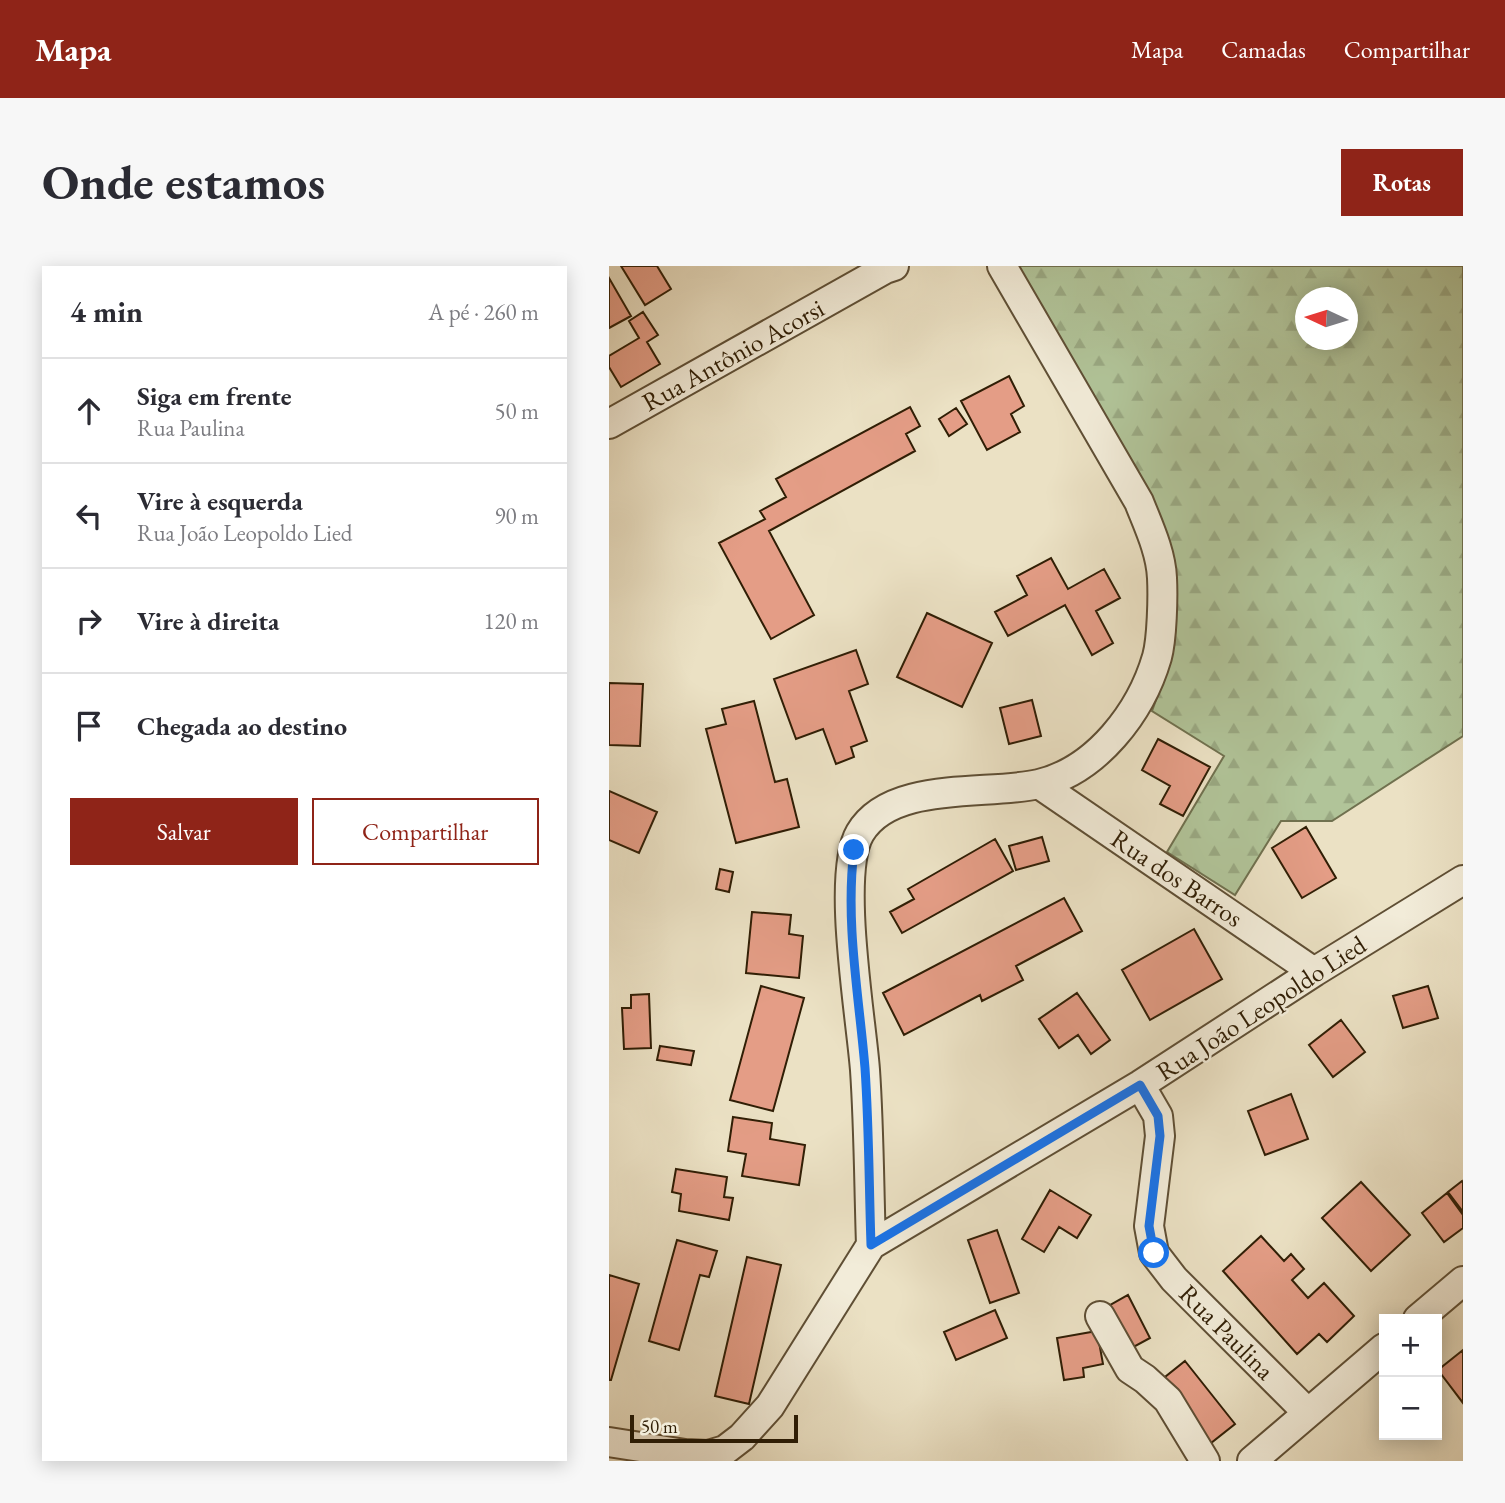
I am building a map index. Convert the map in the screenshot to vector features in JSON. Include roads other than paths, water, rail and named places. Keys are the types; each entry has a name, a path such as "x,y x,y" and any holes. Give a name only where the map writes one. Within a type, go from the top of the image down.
{"street":[{"name":"Rua Antônio Acorsi","path":"609,424 894,266"},
{"path":"871,1245 865,1071 850,881 854,850 860,834 869,821 897,804 927,795 1039,784 1066,773 1093,756 1128,717 1145,687 1157,655 1162,576 1153,537 1139,502 999,268"},
{"name":"Rua dos Barros","path":"1039,784 1314,972"},
{"name":"Rua João Leopoldo Lied","path":"609,1442 685,1454 708,1455 725,1450 741,1437 769,1406 871,1245 1140,1085 1314,972 1463,880"},
{"name":"Rua Paulina","path":"1140,1085 1158,1116 1160,1136 1149,1226 1154,1253 1174,1279 1308,1413"},
{"path":"1424,1314 1463,1281"},
{"path":"1100,1316 1130,1369 1145,1378 1168,1401 1205,1461"},
{"path":"1252,1461 1379,1352"}]}
